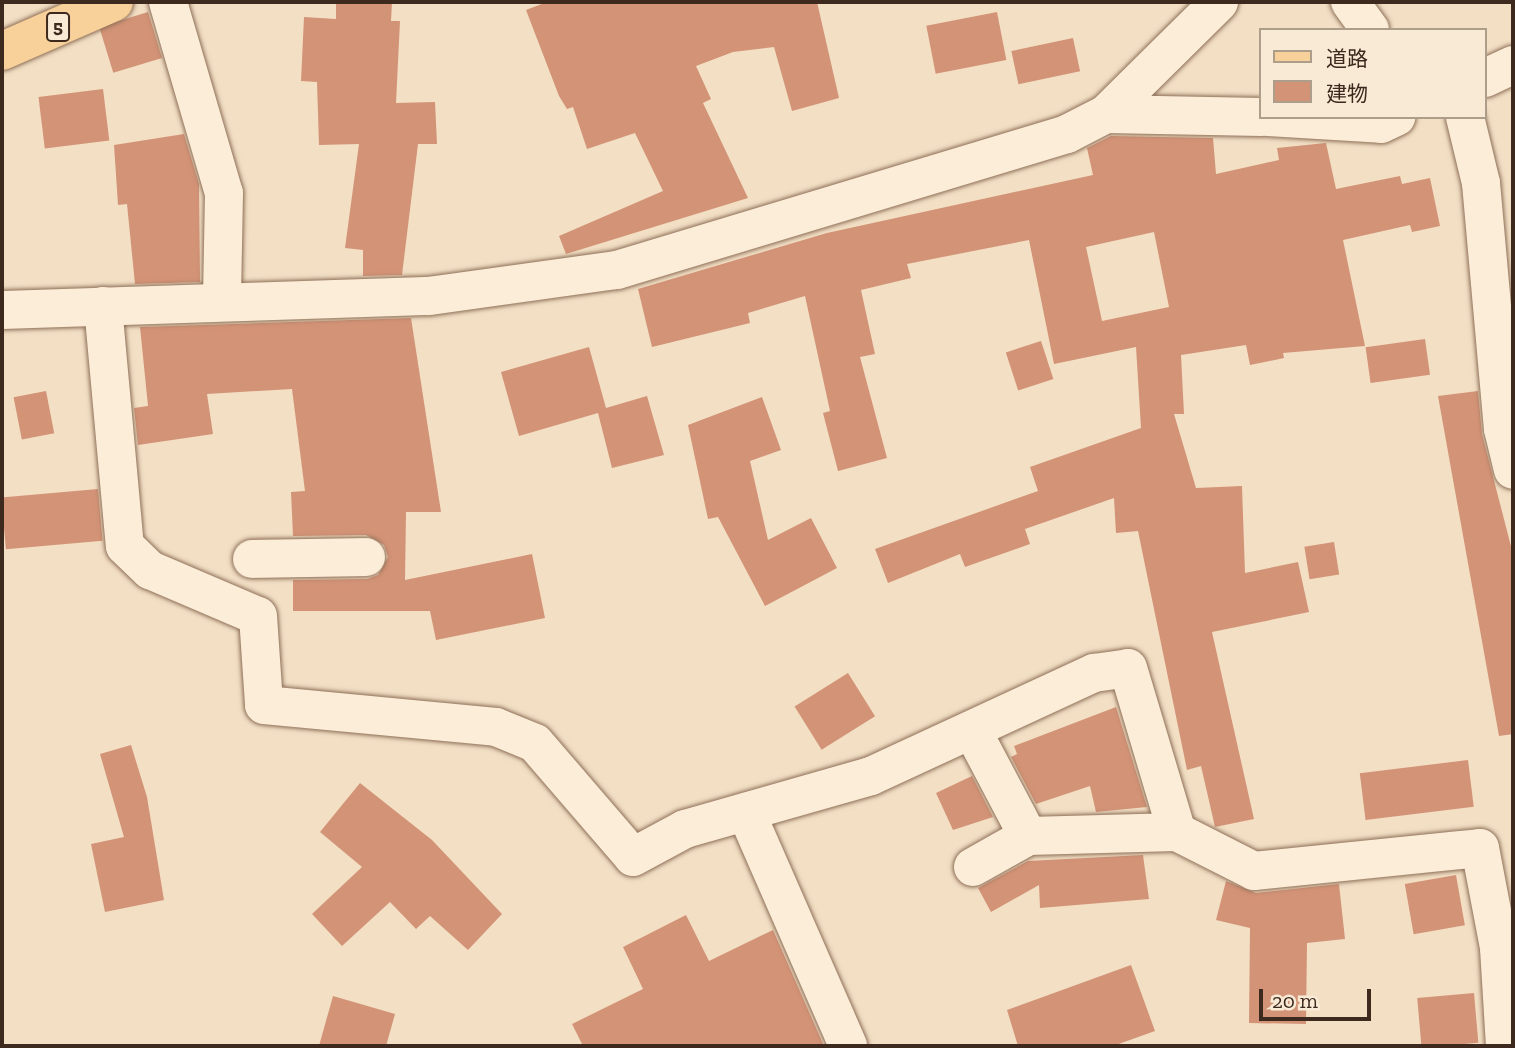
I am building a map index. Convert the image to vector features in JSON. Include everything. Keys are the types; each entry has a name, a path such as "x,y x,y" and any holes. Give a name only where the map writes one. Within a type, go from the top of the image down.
{"main road":[{"name":"5","path":"2,51 114,2"}],"street":[{"path":"168,2 224,193 222,300"},
{"path":"2,310 222,300 429,296 617,270 1054,138 1106,114 1219,2"},
{"path":"1350,2 1369,28"},
{"path":"1487,77 1513,65"},
{"path":"1106,114 1260,117"},
{"path":"1285,119 1327,124 1381,124 1392,119"},
{"path":"1465,119 1481,183 1503,429 1513,470"},
{"path":"103,306 125,546 150,570 258,616 264,705 505,731 535,743 632,857 685,829 871,776 1094,673 1128,667 1177,832"},
{"path":"252,559 366,557"},
{"path":"972,730 1028,836"},
{"path":"746,812 848,1046"},
{"path":"973,867 1028,836 1177,832 1254,871 1480,848 1506,949 1505,1046"}],"building":[{"path":"336,2 392,2 391,21 400,21 396,103 435,102 437,144 418,144 402,275 363,276 363,250 345,248 359,144 319,145 317,82 301,81 304,17 336,19"},
{"path":"547,2 817,2 839,98 792,111 774,47 733,52 696,66 711,99 703,103 748,198 566,254 559,236 663,191 635,133 587,149 573,107 567,109 559,96 526,10"},
{"path":"148,12 162,58 113,73 99,27"},
{"path":"997,12 1006,60 936,74 926,26"},
{"path":"1073,38 1080,71 1018,84 1011,51"},
{"path":"103,89 109,141 45,149 38,97"},
{"path":"184,134 199,184 200,282 135,284 127,204 118,205 114,145"},
{"path":"1111,136 1213,138 1216,174 1279,160 1277,148 1326,143 1336,189 1400,176 1402,184 1430,178 1440,226 1412,232 1410,225 1343,240 1365,346 1283,353 1284,358 1250,365 1246,345 1181,355 1184,414 1174,414 1196,488 1242,486 1245,573 1298,562 1309,612 1212,632 1254,819 1215,827 1201,766 1187,770 1138,531 1116,533 1114,498 1025,529 1030,544 965,567 960,554 888,583 875,549 1038,491 1030,467 1141,428 1136,347 1054,364 1029,240 907,264 911,278 861,290 875,354 860,357 887,458 838,471 823,413 830,411 805,296 748,313 750,323 652,347 638,289 827,233 1093,175 1087,148","holes":["1154,232 1169,307 1102,321 1086,247"]},
{"path":"411,318 441,512 406,512 405,580 532,554 545,618 436,640 430,611 293,611 293,580 367,579 378,575 388,557 384,545 366,535 293,536 291,492 305,491 292,389 207,394 213,434 138,445 134,408 148,406 140,327"},
{"path":"1425,339 1430,375 1371,383 1366,347"},
{"path":"1041,341 1053,379 1018,390 1006,352"},
{"path":"589,347 606,408 647,396 664,455 612,468 598,413 519,436 501,372"},
{"path":"46,391 54,433 22,440 14,397"},
{"path":"1478,391 1482,434 1513,554 1513,734 1499,736 1438,396"},
{"path":"762,397 781,450 750,461 768,540 811,518 837,568 765,606 718,517 708,519 688,425"},
{"path":"98,489 103,541 6,549 2,497"},
{"path":"1334,542 1339,575 1310,579 1304,547"},
{"path":"848,673 875,716 822,750 795,706"},
{"path":"1116,707 1147,807 1096,812 1090,786 1036,804 1011,757 1017,754 1014,746"},
{"path":"131,745 147,797 164,900 105,912 91,844 124,837 100,754"},
{"path":"1468,760 1474,807 1366,820 1360,773"},
{"path":"972,776 993,817 953,830 936,793"},
{"path":"360,783 432,840 502,914 468,950 430,916 416,929 390,902 342,946 312,914 362,867 320,832"},
{"path":"1143,855 1149,899 1040,908 1039,885 991,912 978,888 1028,861"},
{"path":"1456,875 1465,925 1414,934 1405,884"},
{"path":"1226,881 1256,893 1339,884 1345,939 1307,943 1306,1024 1249,1023 1250,928 1216,920"},
{"path":"686,915 709,961 773,930 824,1046 583,1046 572,1024 643,989 623,947"},
{"path":"1131,965 1155,1031 1113,1046 1018,1046 1007,1010"},
{"path":"1474,993 1478,1043 1421,1046 1417,998"},
{"path":"333,996 395,1014 386,1046 319,1046"}]}
